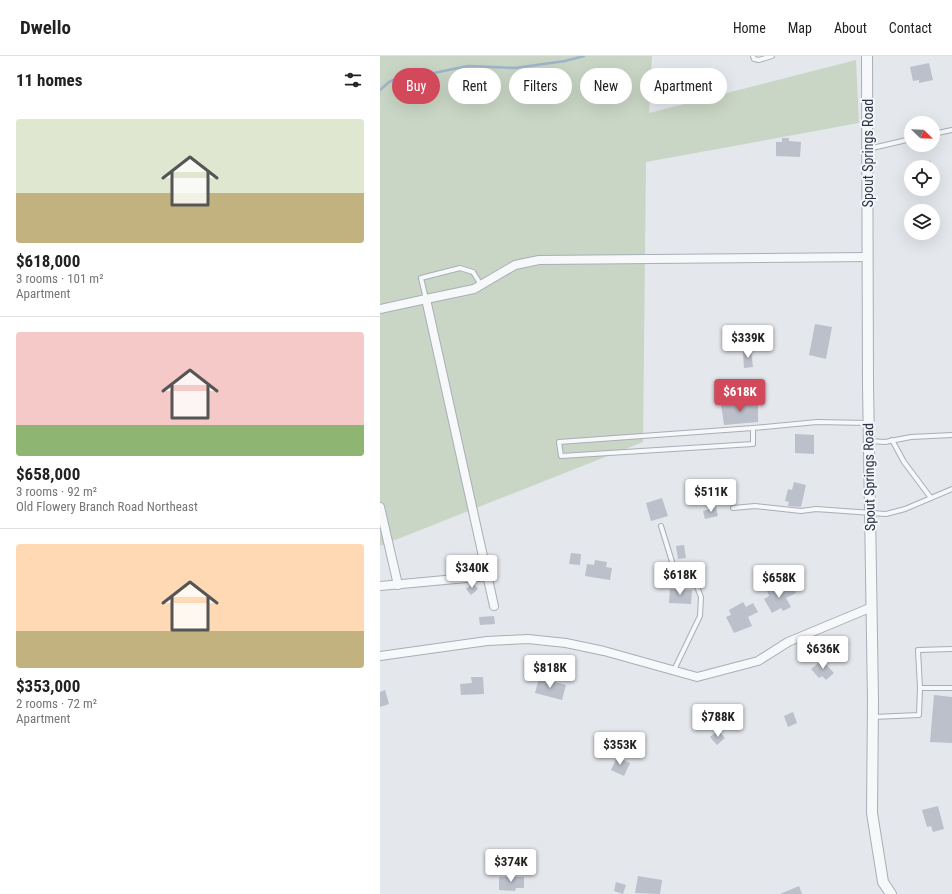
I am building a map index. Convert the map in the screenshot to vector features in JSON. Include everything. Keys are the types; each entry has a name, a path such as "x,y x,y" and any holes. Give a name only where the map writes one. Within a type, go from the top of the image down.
{"street":[{"name":"Spout Springs Road","path":"868,56 868,423 872,607 872,813 883,882 891,894"},
{"path":"380,309 474,289 515,265 540,260 868,257"},
{"path":"426,299 494,606"},
{"path":"380,507 398,585"},
{"path":"380,586 488,576"},
{"path":"380,656 487,641 528,639 566,643 591,648 697,677 758,661 788,642 872,607"}],"lane":[{"path":"753,56 754,59 759,60 772,56"},
{"path":"940,133 952,130"},
{"path":"868,149 904,141"},
{"path":"426,299 421,278 460,268 474,272 482,285"},
{"path":"753,428 753,444 561,456 559,442 817,422 868,423"},
{"path":"869,441 952,435"},
{"path":"892,440 904,462 931,498"},
{"path":"733,508 755,506 801,511 816,509 886,514 905,509 952,488"},
{"path":"661,526 678,581 696,584 701,597 700,616 674,670"},
{"path":"873,717 919,715 920,688 918,650 952,649"},
{"path":"920,688 952,688"}],"green space":[{"path":"380,56 652,56 651,68 640,68 640,104 649,104 649,113 684,104 727,104 727,93 856,60 859,123 646,162 643,442 380,546"}],"building":[{"path":"929,63 933,80 919,83 919,80 913,81 910,67"},
{"path":"782,138 789,138 789,141 801,142 800,157 776,156 776,142 782,142"},
{"path":"815,324 832,327 826,359 809,355"},
{"path":"743,351 751,351 753,367 744,368"},
{"path":"758,401 758,422 724,425 721,404"},
{"path":"795,434 814,435 814,454 795,453"},
{"path":"794,482 806,485 801,507 788,506 789,502 785,501 788,489 792,490"},
{"path":"662,498 668,516 651,521 646,503"},
{"path":"716,507 718,516 705,519 703,511"},
{"path":"684,545 686,558 678,559 676,546"},
{"path":"571,553 581,554 580,565 569,564"},
{"path":"595,560 607,562 606,567 612,568 610,580 585,576 587,564 594,565"},
{"path":"473,583 478,589 471,595 466,589"},
{"path":"791,585 796,593 786,598 791,607 783,611 781,608 772,613 764,599 769,596 767,591 775,587 777,592"},
{"path":"670,589 692,590 691,604 669,603"},
{"path":"743,602 746,607 753,603 758,612 748,617 752,626 734,633 726,617 731,615 729,610"},
{"path":"494,616 495,624 480,625 479,617"},
{"path":"822,660 834,673 826,680 822,676 819,678 811,669"},
{"path":"471,677 483,677 484,694 461,695 460,684 472,683"},
{"path":"539,678 566,685 562,700 535,693"},
{"path":"385,690 389,704 380,707 380,692"},
{"path":"934,695 952,697 952,743 930,742"},
{"path":"793,712 797,723 788,727 784,716"},
{"path":"718,730 725,738 717,745 710,737"},
{"path":"617,757 630,763 624,776 611,770"},
{"path":"938,806 944,829 933,832 931,826 927,827 922,810"},
{"path":"638,876 662,880 660,894 635,893"},
{"path":"499,877 524,877 524,888 516,888 515,891 499,890"},
{"path":"616,882 626,885 623,894 614,891"},
{"path":"799,886 802,894 780,894"}],"waterway":[{"path":"380,90 389,82 398,78 424,75 468,66 515,68 565,61 584,56"}]}
